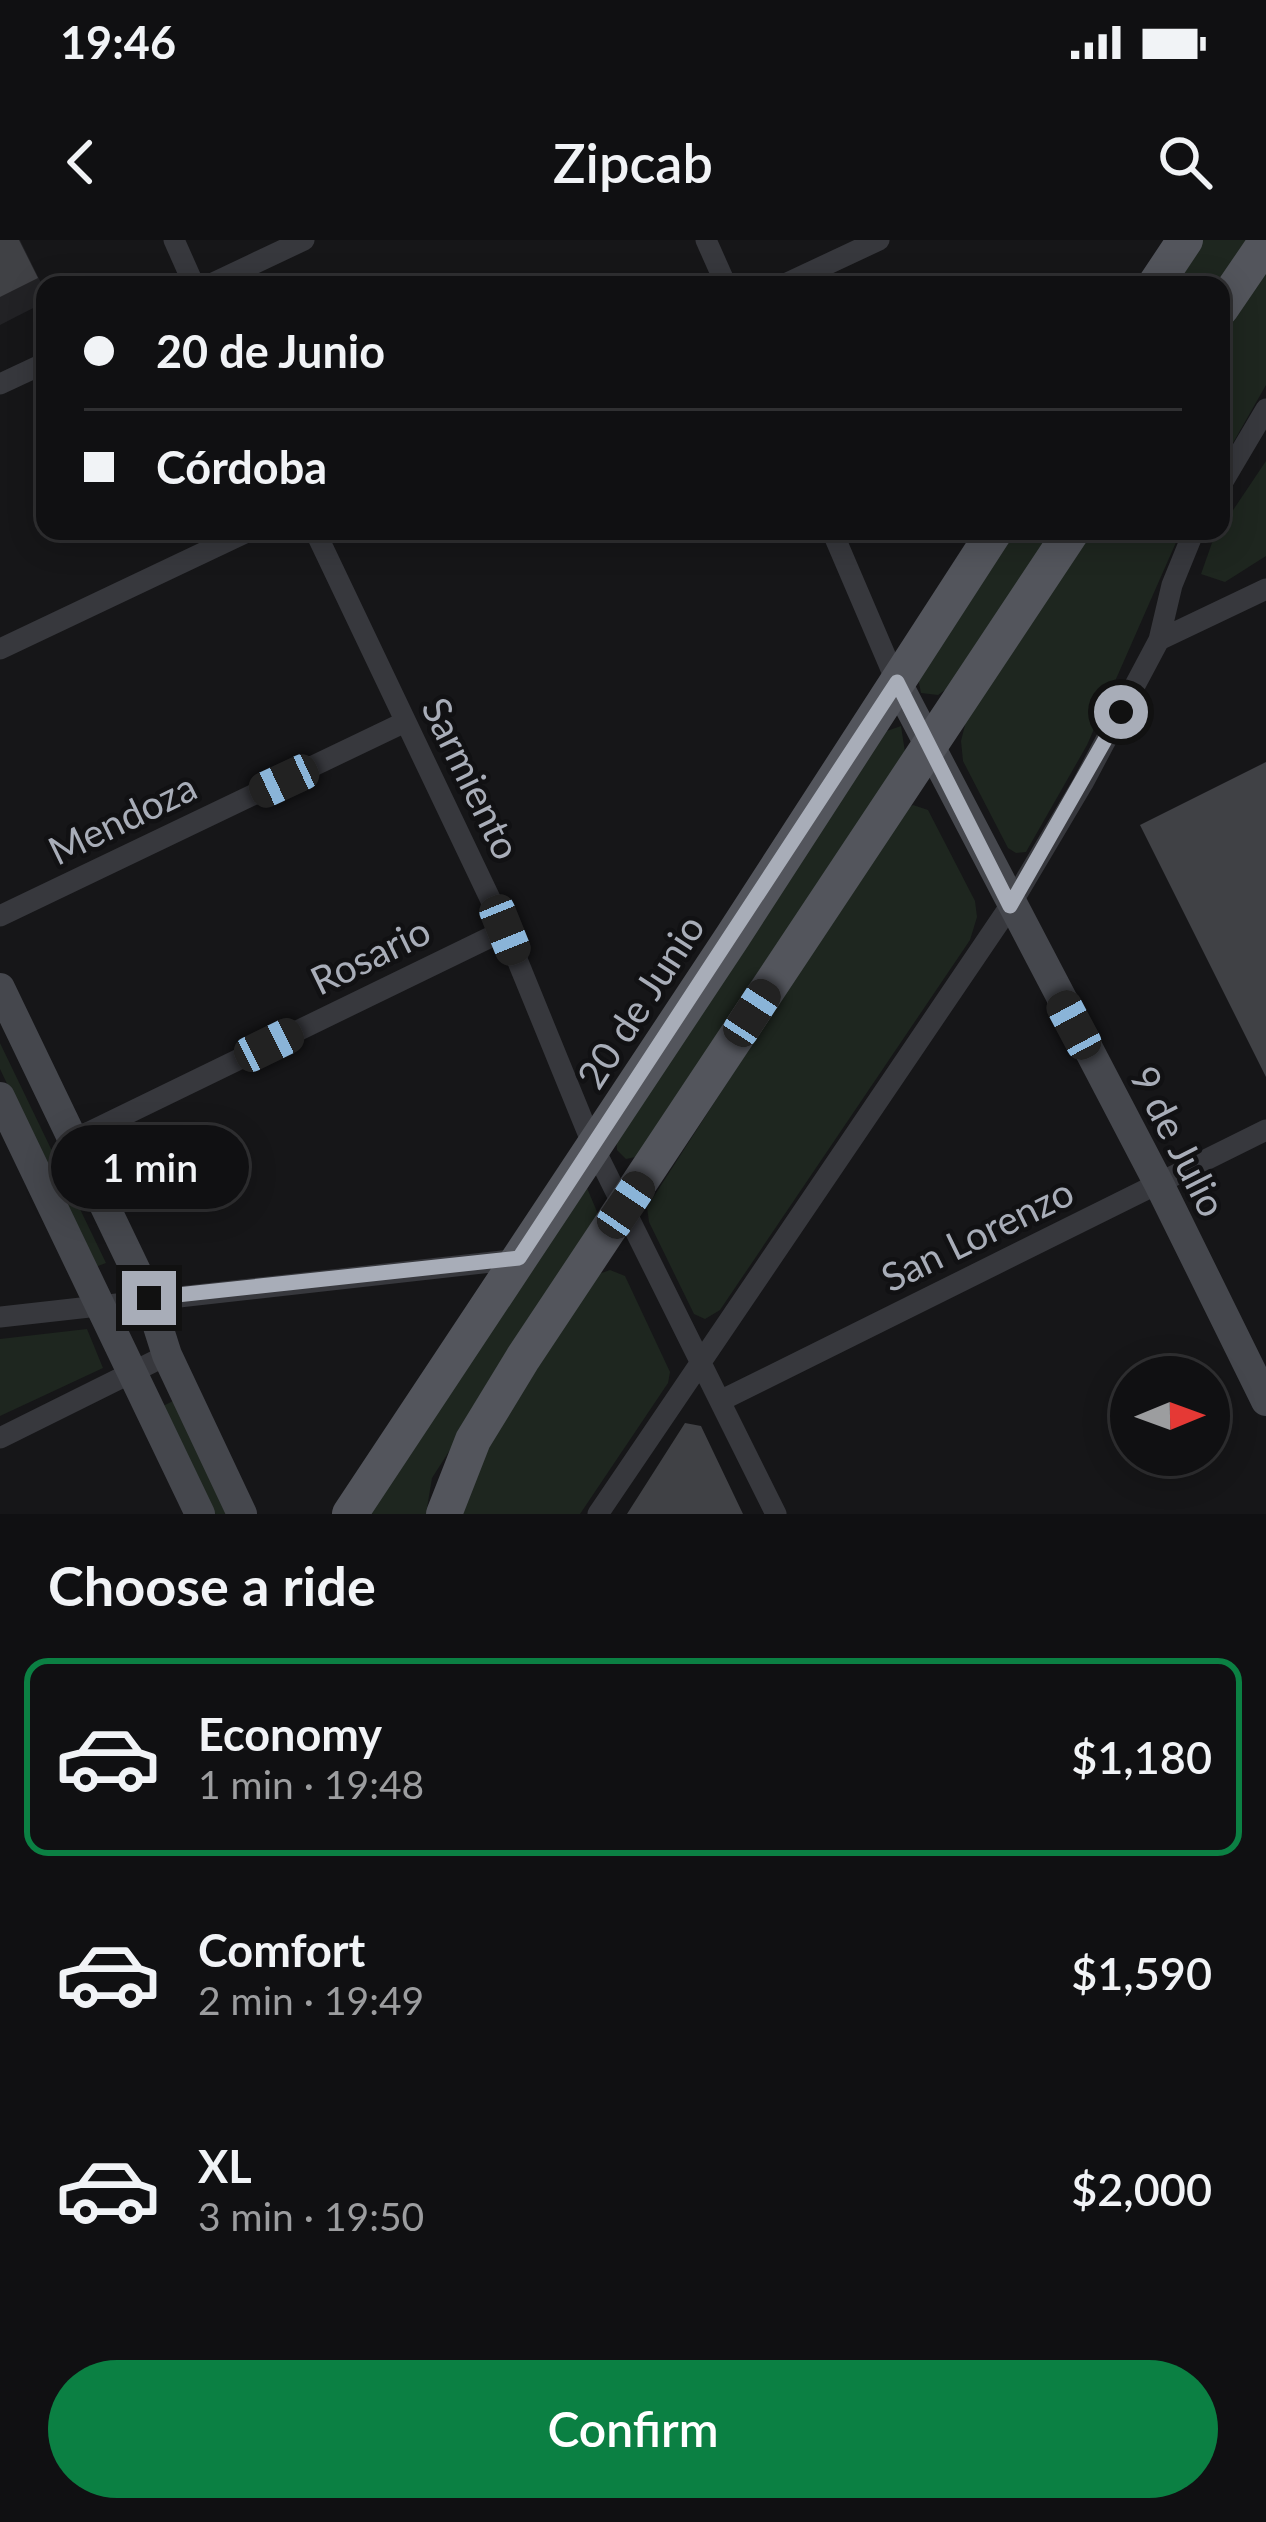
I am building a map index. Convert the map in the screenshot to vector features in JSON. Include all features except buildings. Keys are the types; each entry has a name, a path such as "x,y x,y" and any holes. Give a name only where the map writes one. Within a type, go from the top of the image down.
{"main road":[{"path":"1161,276 1185,240"},
{"path":"1230,295 1266,242"},
{"name":"20 de Junio","path":"350,1514 989,540"},
{"path":"444,1514 473,1441 1066,540"},
{"name":"9 de Julio","path":"897,682 1159,1184 1266,1401"},
{"path":"0,988 149,1298 167,1355 242,1514"},
{"path":"0,1097 200,1514"}],"street":[{"path":"174,240 190,276"},
{"path":"228,276 304,240"},
{"path":"706,240 722,276"},
{"path":"802,276 879,240"},
{"path":"0,384 36,367"},
{"path":"1230,470 1266,409"},
{"path":"0,649 230,540"},
{"name":"Sarmiento","path":"319,540 505,930 594,1148 776,1514"},
{"name":"9 de Julio","path":"836,540 897,682"},
{"path":"598,1514 1010,906 1159,640 1172,585 1190,540"},
{"path":"1159,640 1266,589"},
{"name":"Mendoza","path":"0,916 405,722"},
{"name":"Rosario","path":"73,1140 505,930"},
{"name":"San Lorenzo","path":"720,1401 1266,1130"},
{"path":"0,1317 519,1258"},
{"path":"0,1438 167,1355"}],"shaded area":[{"path":"0,240 20,240 38,276 36,307 0,325"},
{"path":"1200,240 1253,240 1227,276 1176,276"},
{"path":"1266,271 1266,385 1230,448 1230,324"},
{"path":"1266,461 1266,556 1225,582 1201,574 1213,540 1230,540 1230,515"},
{"path":"1002,540 1052,540 955,683 938,695 921,693 918,678"},
{"path":"1085,540 1177,540 1087,745 1026,852 1008,848 963,761 961,741 968,713"},
{"path":"901,726 905,752 640,1156 626,1159 617,1150 616,1135 884,732"},
{"path":"913,805 928,810 975,901 977,917 970,940 720,1310 705,1319 694,1314 649,1222 647,1207 900,814"},
{"path":"0,1043 106,1263 95,1267 0,1069"},
{"path":"587,1188 598,1214 596,1221 432,1478 426,1514 365,1514"},
{"path":"610,1270 625,1276 670,1372 668,1383 580,1514 456,1514 482,1449 599,1274"},
{"path":"87,1329 103,1368 0,1416 0,1339"},
{"path":"173,1401 227,1514 214,1514 163,1406"}],"route":[{"path":"149,1298 519,1258 897,682 1010,906 1121,712"}]}
